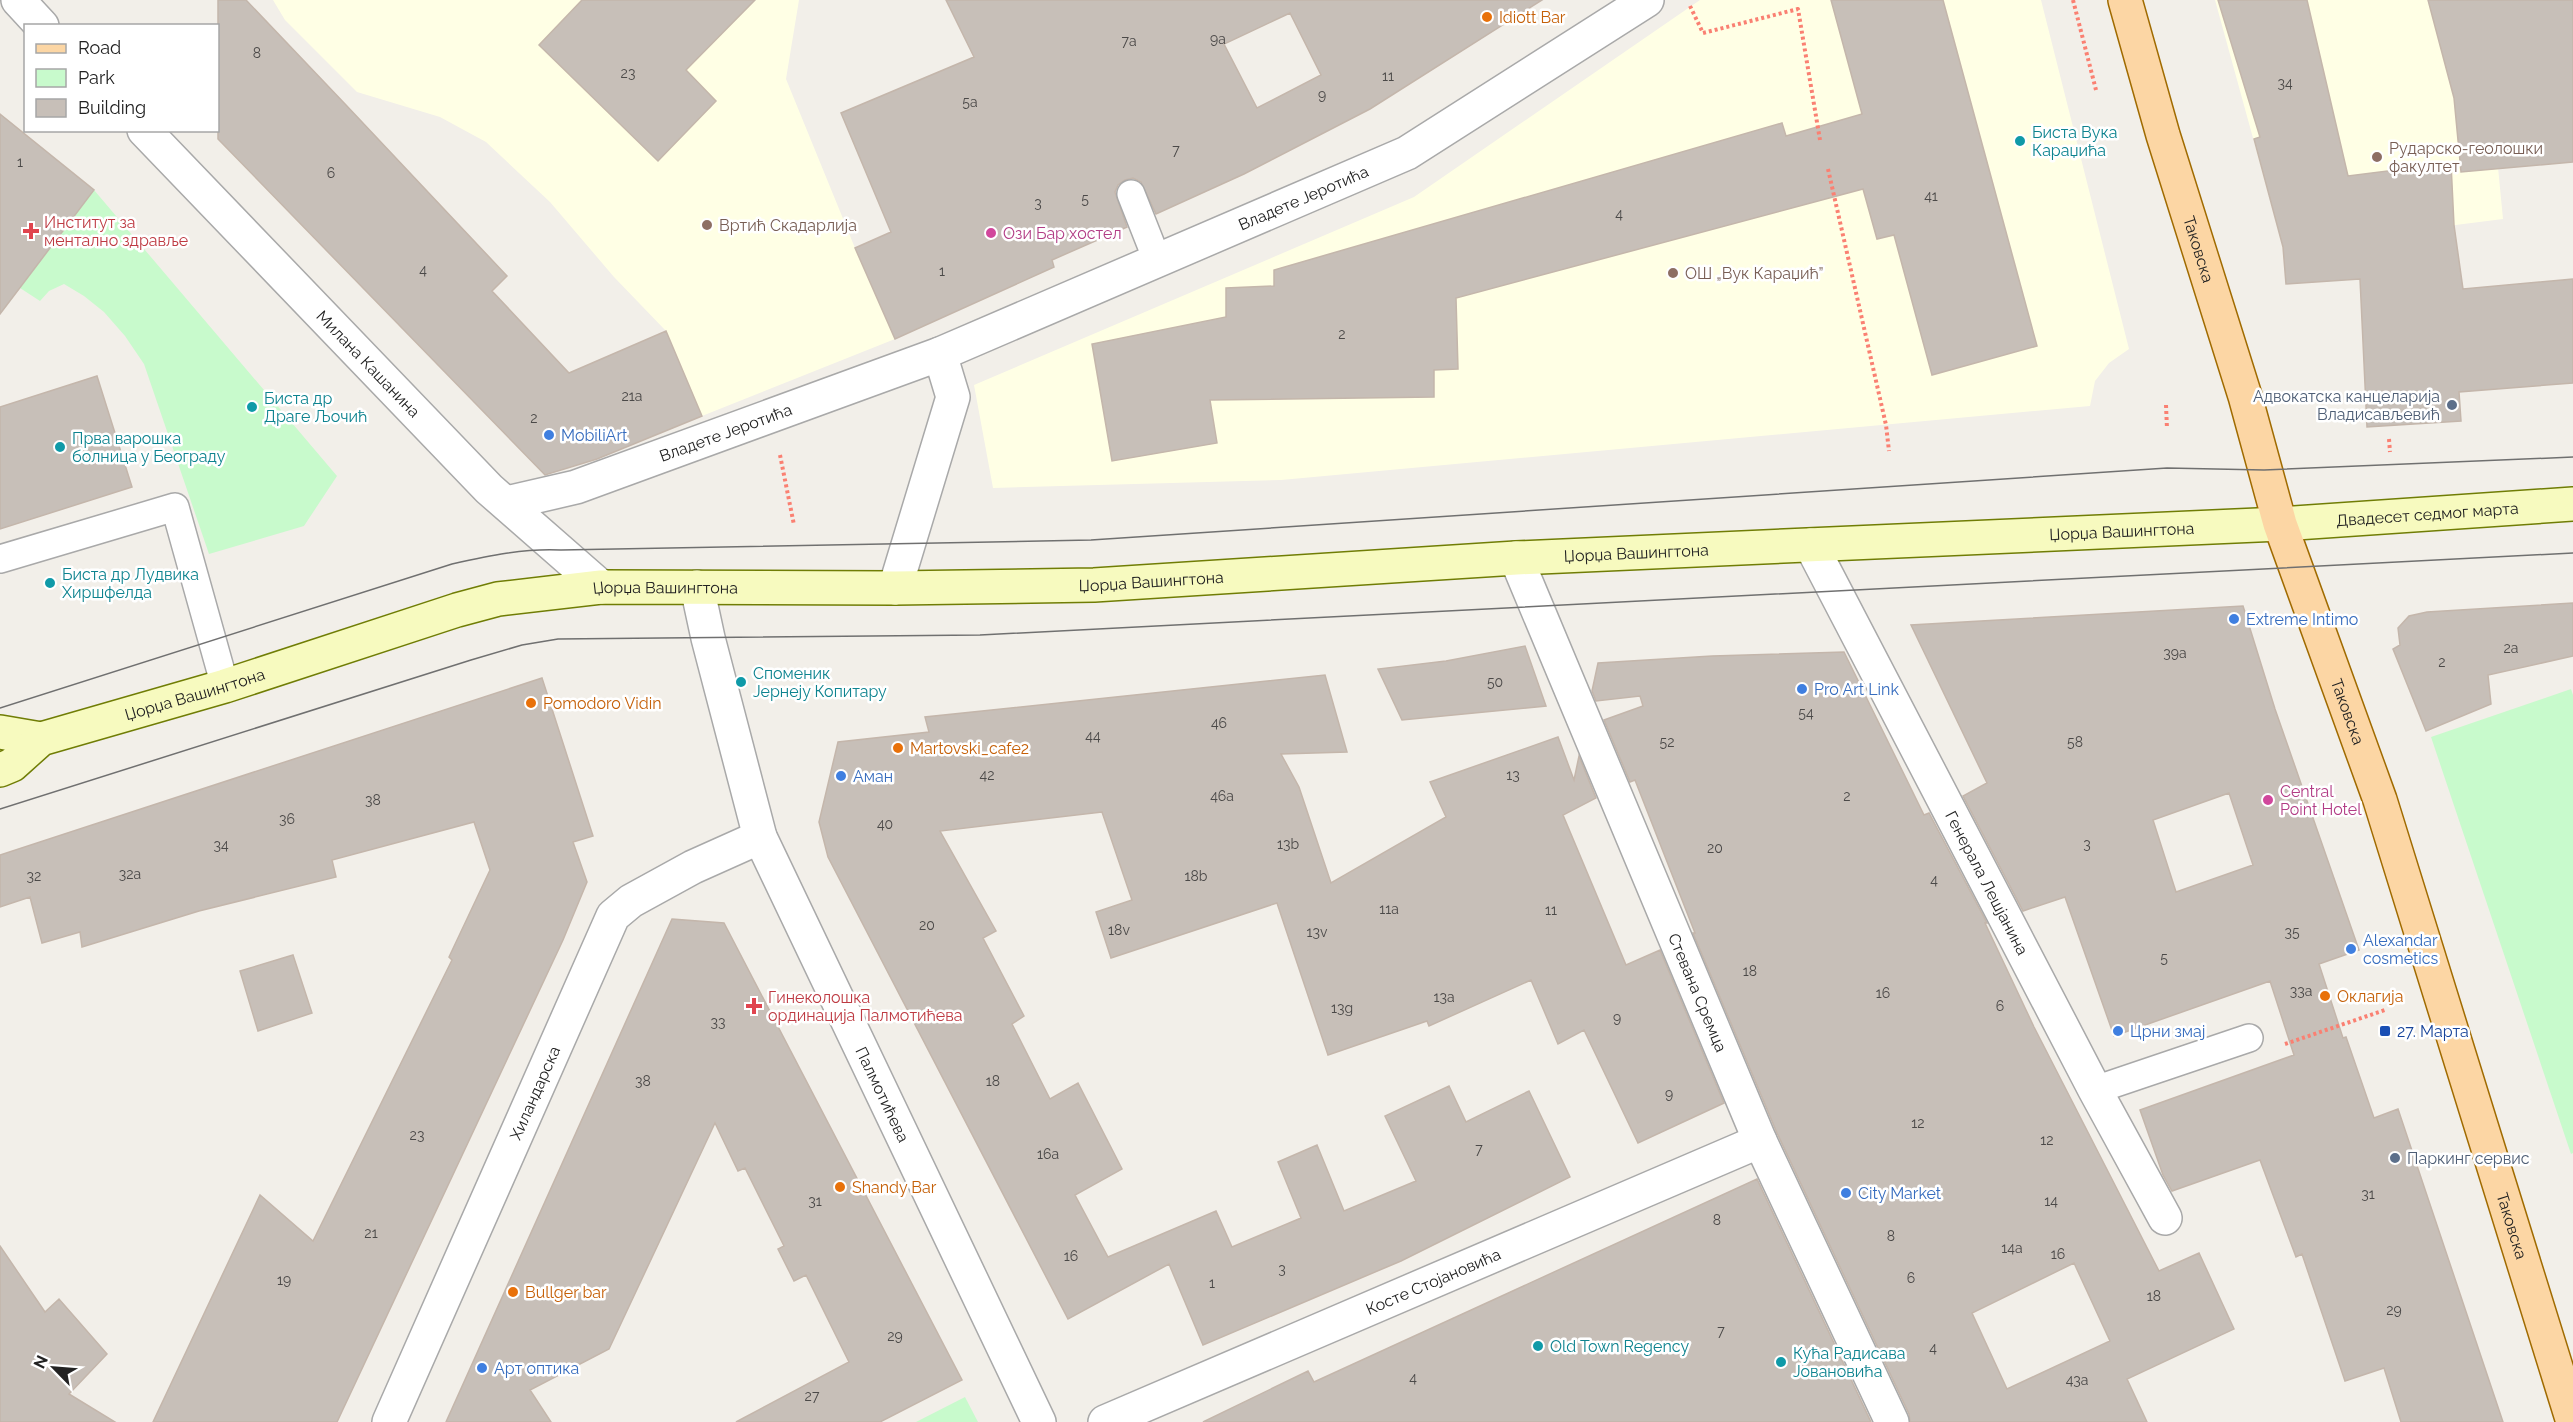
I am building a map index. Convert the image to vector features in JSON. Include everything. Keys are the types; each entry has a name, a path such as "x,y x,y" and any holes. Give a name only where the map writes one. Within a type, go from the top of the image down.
{"main road":[{"name":"Таковска","path":"2125,0 2163,135 2245,396 2280,524 2380,800 2573,1422"},
{"name":"Двадесет седмог марта","path":"2280,524 2573,504"},
{"name":"Џорџа Вашингтона","path":"0,732 41,739 225,687 498,599 601,587 895,588 1094,585 1516,558 2280,524"},
{"name":"Џорџа Вашингтона","path":"0,770 12,765 41,739"}],"street":[{"path":"18,0 40,24"},
{"name":"Владете Јеротића","path":"507,503 576,487 940,354 1407,153 1647,0"},
{"name":"Милана Кашанина","path":"146,132 489,489 601,587"},
{"path":"895,588 953,398 940,354"},
{"name":"Генерала Лешјанина","path":"1811,545 2095,1090 2165,1218"},
{"name":"Стевана Сремца","path":"1516,558 1760,1141 1892,1422"},
{"name":"Палмотићева","path":"697,587 760,837 1039,1422"},
{"name":"Хиландарска","path":"389,1422 613,916 631,901 693,867 760,837"},
{"name":"Косте Стојановића","path":"1105,1422 1760,1141"}],"lane":[{"path":"1131,194 1157,260"},
{"path":"0,559 175,507 225,687"},
{"path":"2095,1090 2249,1038"}],"path":[{"path":"2073,0 2082,27 2096,90"},
{"path":"1690,6 1703,33 1798,9 1820,141"},
{"path":"1828,169 1886,425 1889,451"},
{"path":"2166,405 2167,429"},
{"path":"771,415 794,525"},
{"path":"2389,439 2390,452"},
{"path":"2249,1038 2255,1054 2385,1010"}],"shaded area":[{"name":"Вртић Скадарлија","path":"273,0 799,0 786,79 895,339 702,416 666,331 614,277 550,202 486,142 440,117 357,92 285,20"},
{"name":"ОШ „Вук Караџић”","path":"1700,0 2041,0 2129,349 2109,363 2095,381 2090,406 1281,480 993,488 974,385 1414,197"},
{"name":"Рударско-геолошки факултет","path":"2215,0 2573,0 2491,95 2503,219 2283,247"}],"green space":[{"path":"94,190 337,476 304,526 209,554 144,364 125,336 104,312 64,284 49,291 40,301 20,288"},
{"path":"2571,689 2573,695 2573,1153 2571,1154 2431,737"},
{"path":"965,1397 978,1422 916,1422"}],"building":[{"path":"218,0 246,0 507,276 492,291 569,373 666,331 702,416 597,459 545,475 218,139"},
{"path":"582,0 755,0 686,70 716,101 658,161 539,45"},
{"path":"946,0 1542,0 1370,109 1244,174 1156,214 1141,182 1133,178 1125,180 1118,185 1115,192 1127,227 1052,260 1054,267 895,339 855,248 891,232 841,113 974,57","holes":["1290,13 1321,75 1257,108 1224,44"]},
{"path":"1831,0 1943,0 2037,346 1932,375 1894,235 1877,239 1863,189 1456,298 1458,369 1434,370 1434,397 1210,400 1217,443 1112,461 1092,344 1226,317 1226,288 1274,286 1274,270 1782,123 1786,136 1862,114"},
{"path":"2218,0 2307,0 2348,176 2451,163 2454,225 2463,289 2573,279 2573,383 2459,392 2461,421 2367,427 2360,279 2286,284 2283,247 2254,139 2260,137"},
{"path":"2428,0 2573,0 2573,162 2461,172 2454,98"},
{"name":"Институт за ментално здравље","path":"0,114 94,190 0,314"},
{"name":"Прва варошка болница у Београду","path":"97,376 132,487 0,529 0,407"},
{"path":"2573,603 2573,656 2488,675 2491,704 2426,731 2393,649 2400,645 2398,628 2409,616 2427,612"},
{"path":"2243,606 2275,709 2359,950 2319,964 2343,1038 2346,1037 2374,1118 2398,1109 2503,1422 2401,1422 2384,1368 2345,1381 2302,1254 2296,1257 2260,1160 2172,1191 2163,1175 2140,1110 2294,1055 2270,981 2114,1036 2065,897 2023,911 1963,796 1987,783 1911,625","holes":["2229,793 2253,865 2176,892 2153,820"]},
{"path":"1525,646 1546,706 1402,720 1378,669 1446,661"},
{"path":"1844,652 1924,815 1929,813 1987,923 1985,923 2034,1027 2159,1271 2199,1253 2234,1329 2127,1379 2147,1422 1910,1422 1909,1414 1777,1133 1693,933 1695,933 1635,780 1630,782 1604,720 1643,706 1640,696 1596,701 1592,691 1598,663 1712,656","holes":["2074,1263 2110,1341 2007,1389 1972,1313"]},
{"path":"1325,675 1347,752 1281,754 1299,787 1331,883 1446,817 1430,782 1558,737 1574,780 1579,756 1596,798 1563,815 1626,965 1660,950 1724,1103 1638,1143 1584,1030 1558,1044 1531,980 1429,1026 1427,1021 1328,1055 1277,903 1111,958 1096,912 1132,900 1102,812 940,831 996,931 983,938 1024,1016 1012,1024 1050,1099 1078,1083 1122,1169 1075,1195 1108,1257 1216,1211 1232,1247 1301,1218 1278,1162 1317,1145 1344,1211 1416,1181 1385,1116 1449,1086 1466,1122 1529,1091 1570,1177 1401,1261 1203,1345 1169,1264 1068,1319 828,857 819,822 838,742 929,732 925,717"},
{"path":"542,678 593,836 573,842 587,882 563,940 337,1422 153,1422 260,1195 313,1241 452,960 449,957 490,870 474,822 332,860 336,877 199,911 82,947 80,932 42,943 30,897 0,907 0,855"},
{"path":"672,919 724,923 962,1380 880,1422 736,1422 849,1362 806,1275 794,1281 778,1249 784,1246 745,1168 738,1171 715,1123 609,1349 530,1390 551,1422 446,1422"},
{"path":"293,955 312,1013 258,1031 240,971"},
{"path":"1757,1179 1871,1422 1203,1422 1308,1371 1314,1382"},
{"path":"0,1246 45,1312 59,1299 107,1354 69,1394 115,1422 0,1422"}],"tram line":[{"path":"0,708 452,564 520,551 1091,540 2167,468 2264,470 2573,457"},
{"path":"0,809 471,660 522,645 558,639 980,635 2573,553"}],"place":[{"name":"Idiott Bar","path":"1487,17"},
{"name":"Биста Вука Караџића","path":"2020,141"},
{"name":"Рударско-геолошки факултет","path":"2377,157"},
{"name":"Вртић Скадарлија","path":"707,225"},
{"name":"Институт за ментално здравље","path":"31,231"},
{"name":"Ози Бар хостел","path":"991,233"},
{"name":"ОШ „Вук Караџић”","path":"1673,273"},
{"name":"Адвокатска канцеларија Владисављевић","path":"2452,405"},
{"name":"Биста др Драге Љочић","path":"252,407"},
{"name":"MobiliArt","path":"549,435"},
{"name":"Прва варошка болница у Београду","path":"60,447"},
{"name":"Биста др Лудвика Хиршфелда","path":"50,583"},
{"name":"Extreme Intimo","path":"2234,619"},
{"name":"Споменик Јернеју Копитару","path":"741,682"},
{"name":"Pro Art Link","path":"1802,689"},
{"name":"Pomodoro Vidin","path":"531,703"},
{"name":"Martovski_cafe2","path":"898,748"},
{"name":"Аман","path":"841,776"},
{"name":"Central Point Hotel","path":"2268,800"},
{"name":"Alexandar cosmetics","path":"2351,949"},
{"name":"Оклагија","path":"2325,996"},
{"name":"Гинеколошка ординација Палмотићева","path":"754,1006"},
{"name":"Црни змај","path":"2118,1031"},
{"name":"27. Марта","path":"2385,1031"},
{"name":"Паркинг сервис","path":"2395,1158"},
{"name":"Shandy Bar","path":"840,1187"},
{"name":"City Market","path":"1846,1193"},
{"name":"Bullger bar","path":"513,1292"},
{"name":"Old Town Regency","path":"1538,1346"},
{"name":"Кућа Радисава Јовановића","path":"1781,1362"},
{"name":"Арт оптика","path":"482,1368"}]}
